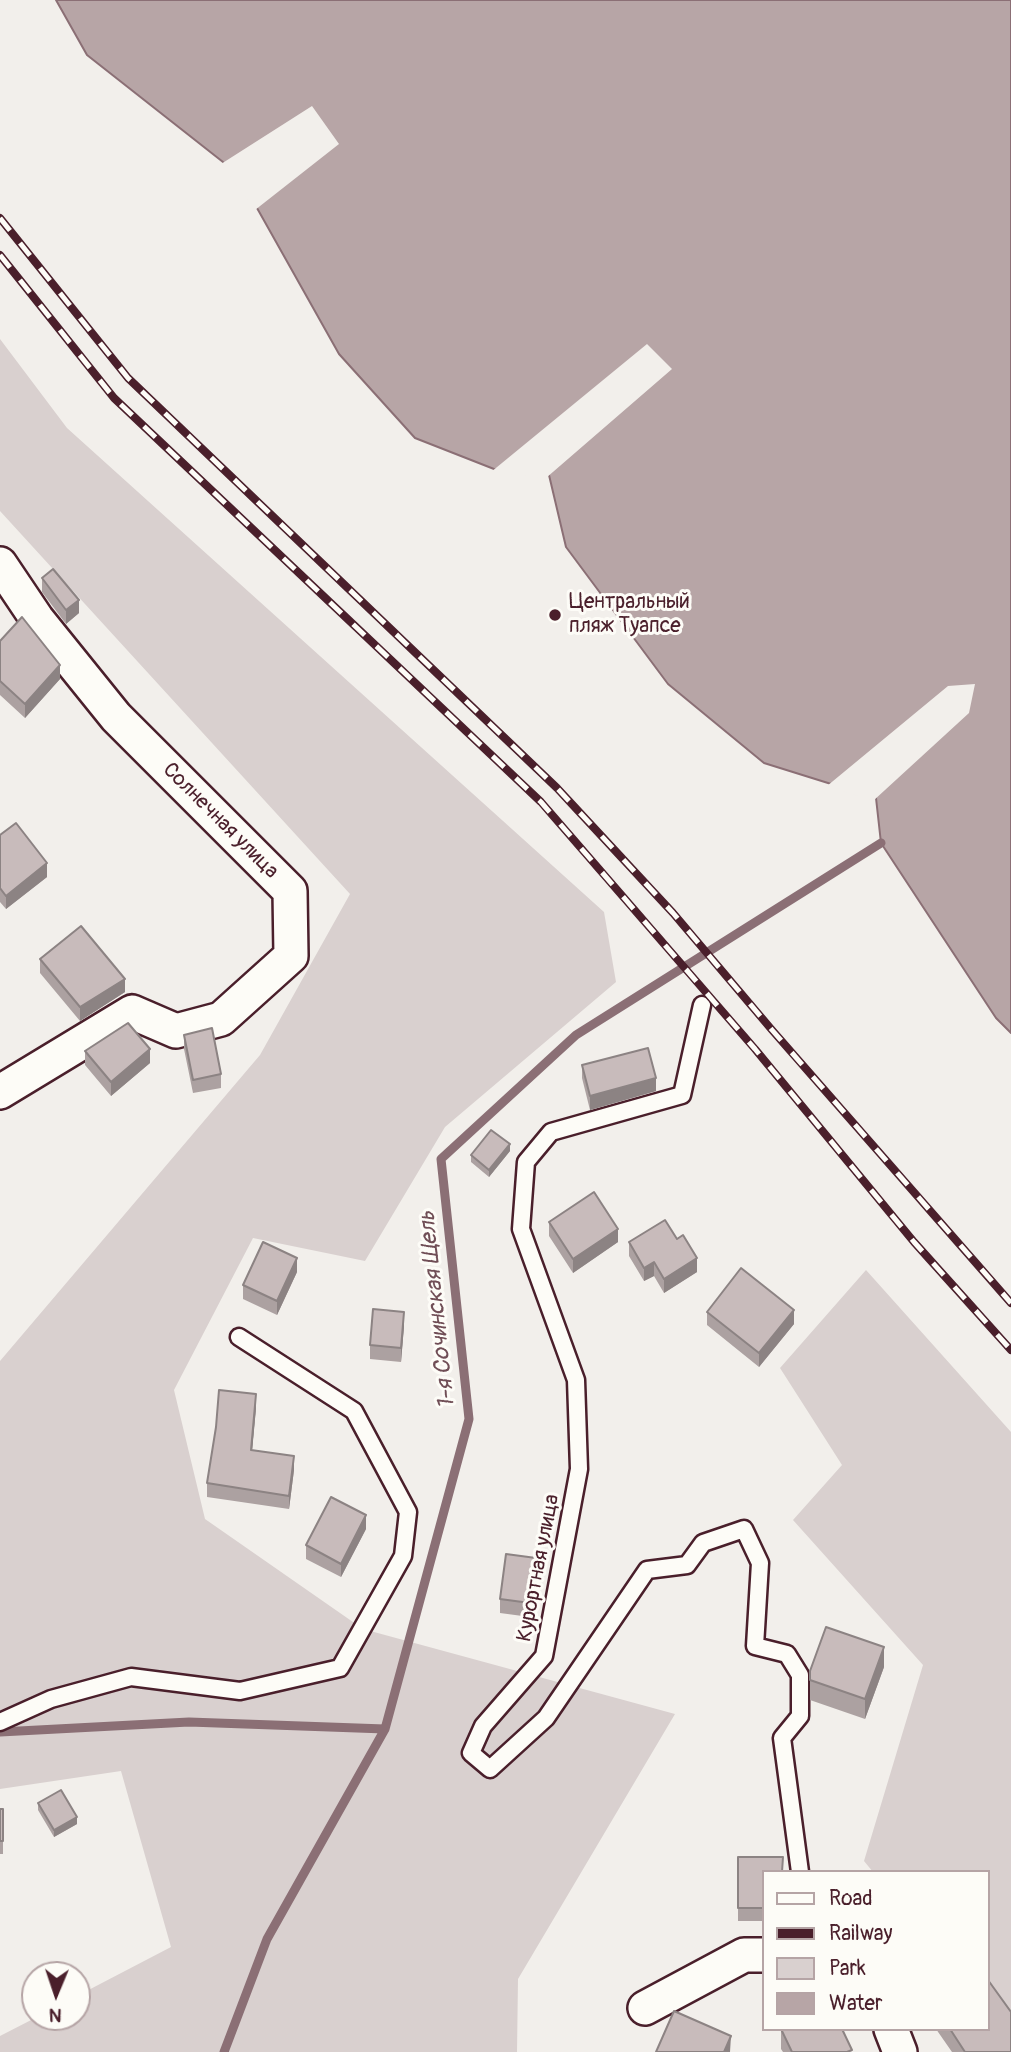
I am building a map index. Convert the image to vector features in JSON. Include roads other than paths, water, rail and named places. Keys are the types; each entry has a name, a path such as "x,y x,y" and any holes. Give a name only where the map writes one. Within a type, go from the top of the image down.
{"street":[{"name":"Солнечная улица","path":"0,564 37,619 116,717 290,891 291,956 221,1019 176,1031 132,1012 0,1092"},
{"path":"645,2008 744,1955 762,1955"},
{"path":"892,2031 900,2052"}],"lane":[{"name":"Курортная улица","path":"702,1005 682,1095 551,1132 526,1162 522,1229 576,1380 579,1469 544,1656 483,1726 471,1753 490,1769 546,1718 647,1570 687,1565 703,1543 744,1529 760,1563 755,1646 786,1654 800,1675 800,1716 782,1738 800,1870"},
{"path":"0,1722 51,1699 131,1677 240,1691 340,1668 403,1556 408,1513 354,1411 239,1337"}],"water":[{"path":"56,0 1011,0 1011,1033 996,1018 881,843 876,798 764,763 668,684 566,547 549,475 494,469 415,438 339,354 257,208 223,162 87,55"}],"waterway":[{"name":"1-я Сочинская Щель","path":"0,1732 189,1722 385,1729 469,1419 441,1159 576,1035 881,843"},
{"path":"224,2052 267,1939 385,1729"}],"railway":[{"path":"0,218 128,378 557,788 673,913 1011,1303"},
{"path":"0,255 114,398 541,802 755,1049 914,1242 1011,1350"}],"place":[{"name":"Центральный пляж Туапсе","path":"555,615"}]}
